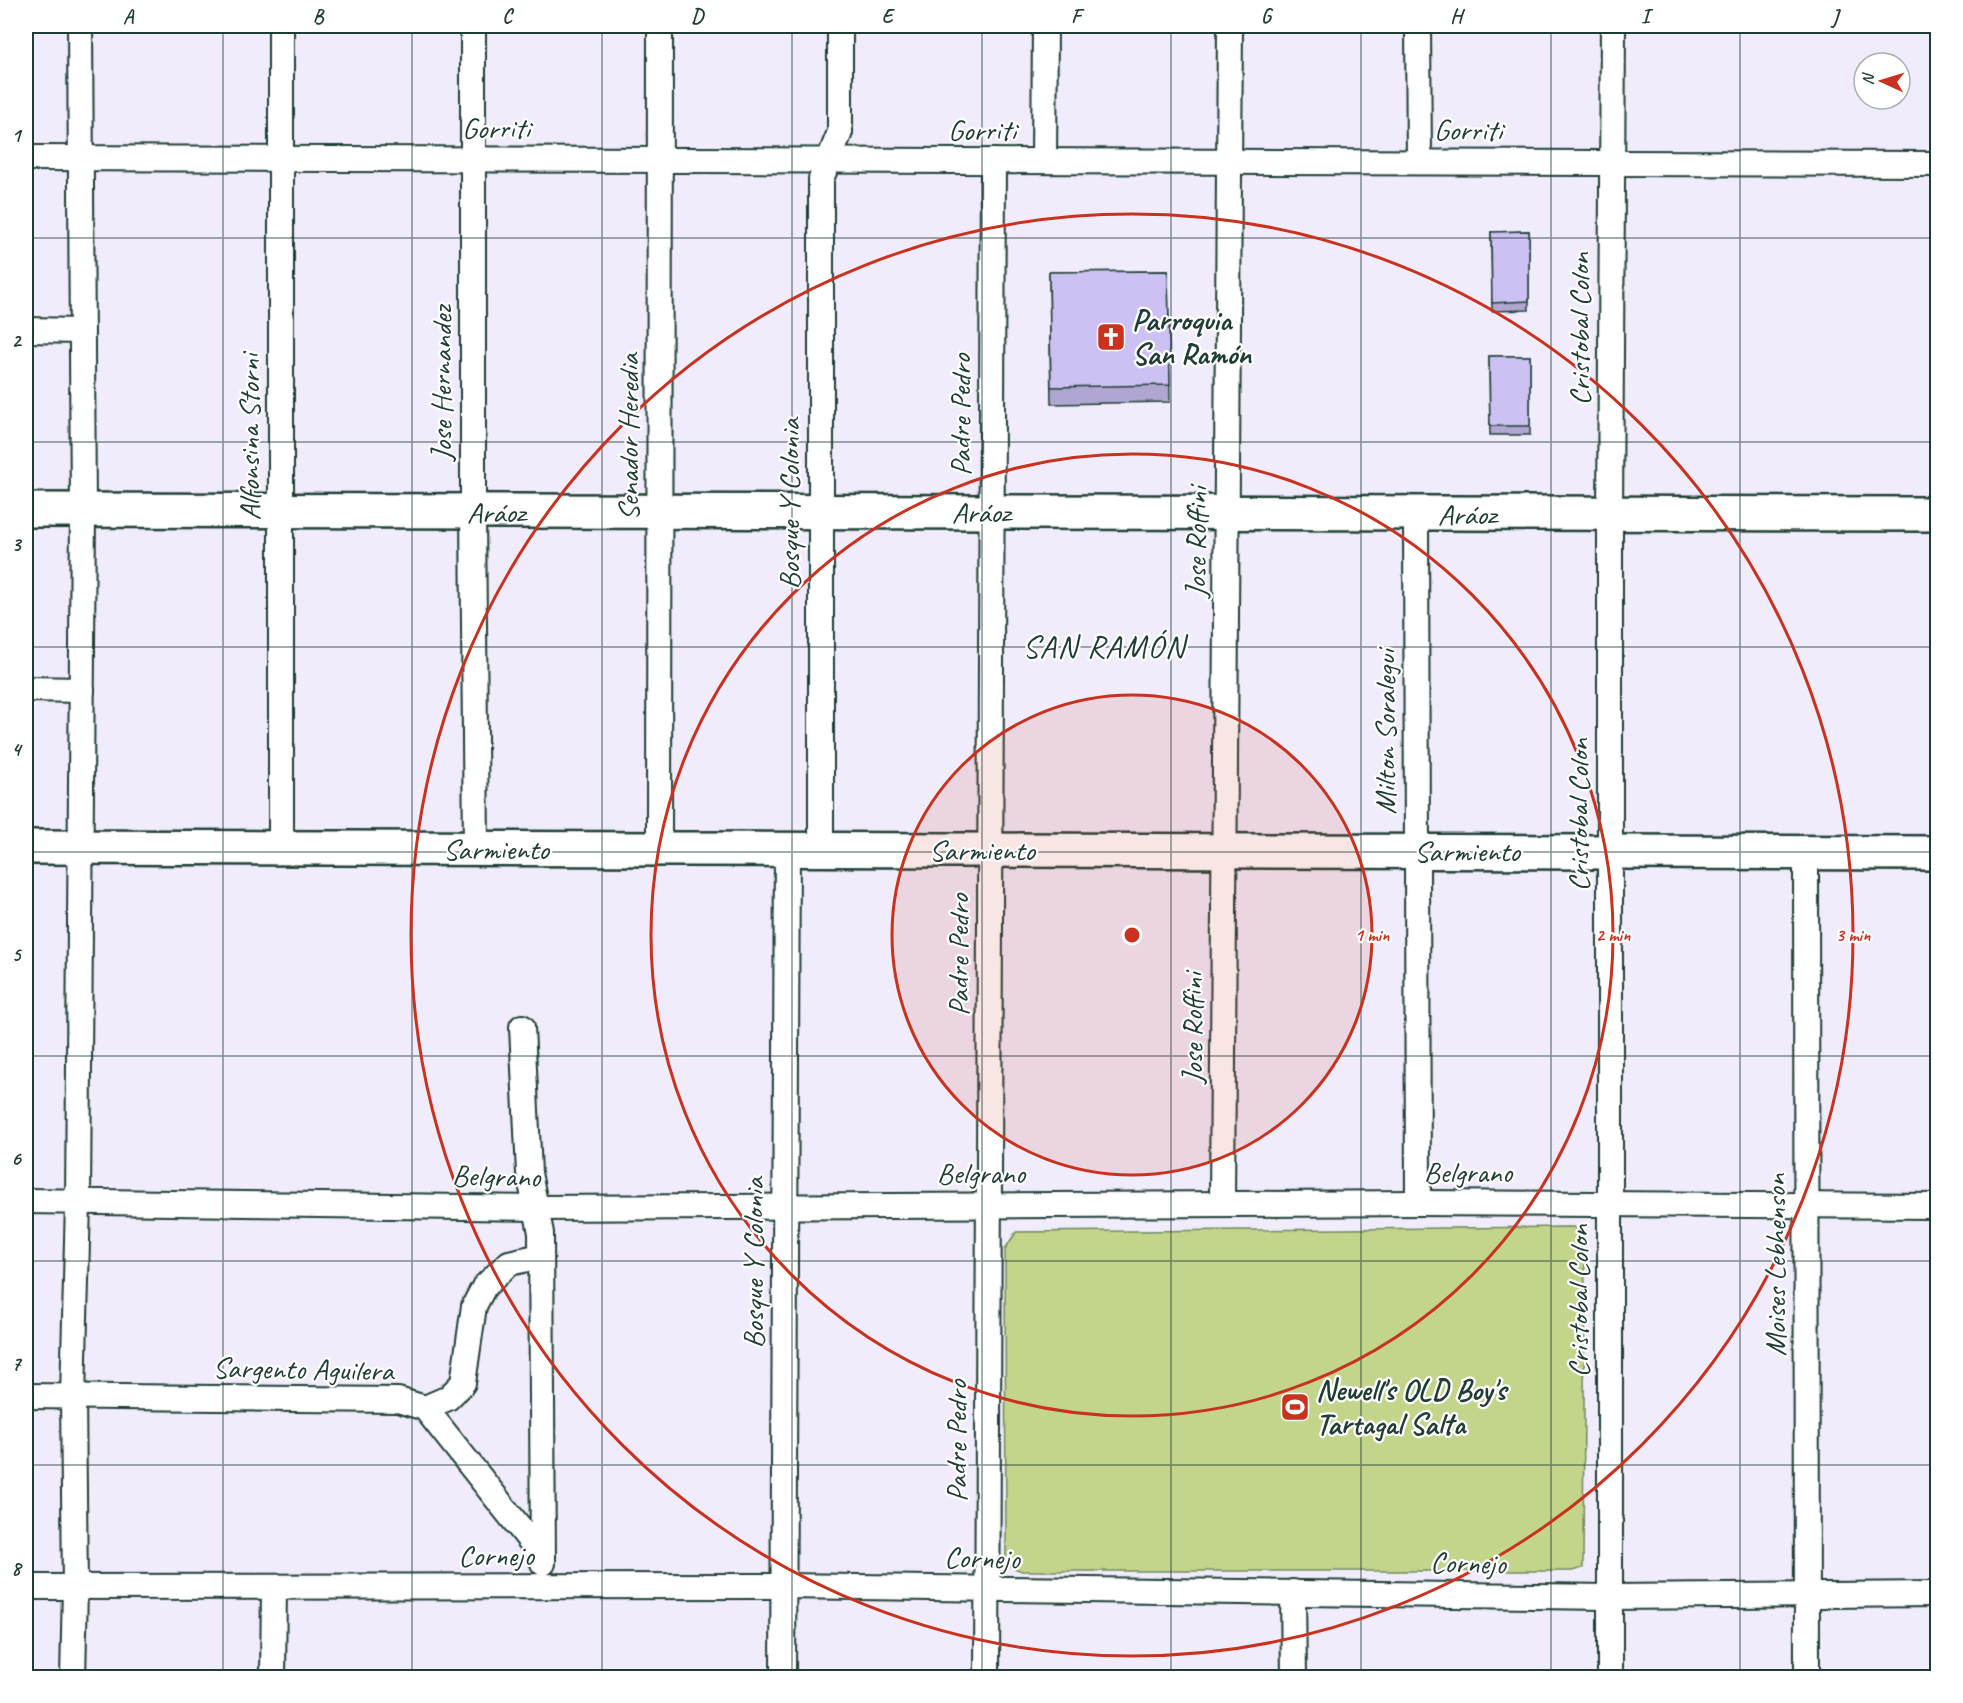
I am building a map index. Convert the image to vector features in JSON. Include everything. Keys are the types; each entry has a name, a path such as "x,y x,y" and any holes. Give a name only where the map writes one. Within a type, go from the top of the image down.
{"street":[{"path":"73,1677 75,1587 73,1397 78,1202 83,510 80,26"},
{"name":"Alfonsina Storni","path":"281,26 281,848"},
{"name":"Jose Hernandez","path":"473,26 476,849"},
{"name":"Senador Heredia","path":"659,849 660,26"},
{"path":"828,160 840,132 840,26"},
{"path":"1044,161 1045,26"},
{"name":"Jose Roffini","path":"1222,1204 1231,162 1230,26"},
{"path":"1418,26 1419,161"},
{"name":"Cristobal Colon","path":"1610,1677 1609,851 1613,26"},
{"name":"Gorriti","path":"26,159 1938,164"},
{"name":"Bosque Y Colonia","path":"821,849 821,179 828,160"},
{"name":"Padre Pedro","path":"987,1677 993,161"},
{"path":"26,330 82,331"},
{"name":"Aráoz","path":"26,510 1938,514"},
{"name":"Milton Soralegui","path":"1416,514 1418,1203"},
{"path":"26,689 82,690"},
{"name":"Sarmiento","path":"26,847 1938,853"},
{"name":"Bosque Y Colonia","path":"783,1677 787,849"},
{"name":"Moises Lebhenson","path":"1806,852 1807,1677"},
{"path":"522,1027 529,1173 541,1233 542,1256 543,1587"},
{"name":"Belgrano","path":"26,1202 536,1208 1418,1203 1938,1206"},
{"path":"425,1408 448,1398 463,1383 474,1306 484,1287 509,1263 542,1256"},
{"name":"Sargento Aguilera","path":"26,1396 398,1400 425,1408 543,1557"},
{"name":"Cornejo","path":"26,1587 783,1586 1609,1597 1938,1594"},
{"path":"273,1677 274,1587"},
{"path":"1293,1592 1294,1677"}],"green space":[{"name":"Newell's OLD Boy's Tartagal Salta","path":"1574,1227 1585,1242 1583,1568 1572,1571 1022,1571 1006,1565 1005,1249 1016,1232"}],"building":[{"path":"1529,231 1529,301 1492,303 1491,232"},
{"path":"1168,271 1170,385 1051,387 1049,272"},
{"path":"1489,356 1530,356 1530,426 1490,426"}],"place":[{"name":"Parroquia San Ramón","path":"1111,337"},
{"name":"Newell's OLD Boy's Tartagal Salta","path":"1295,1407"}],"district":[{"name":"SAN RAMÓN","path":"1104,646"}]}
